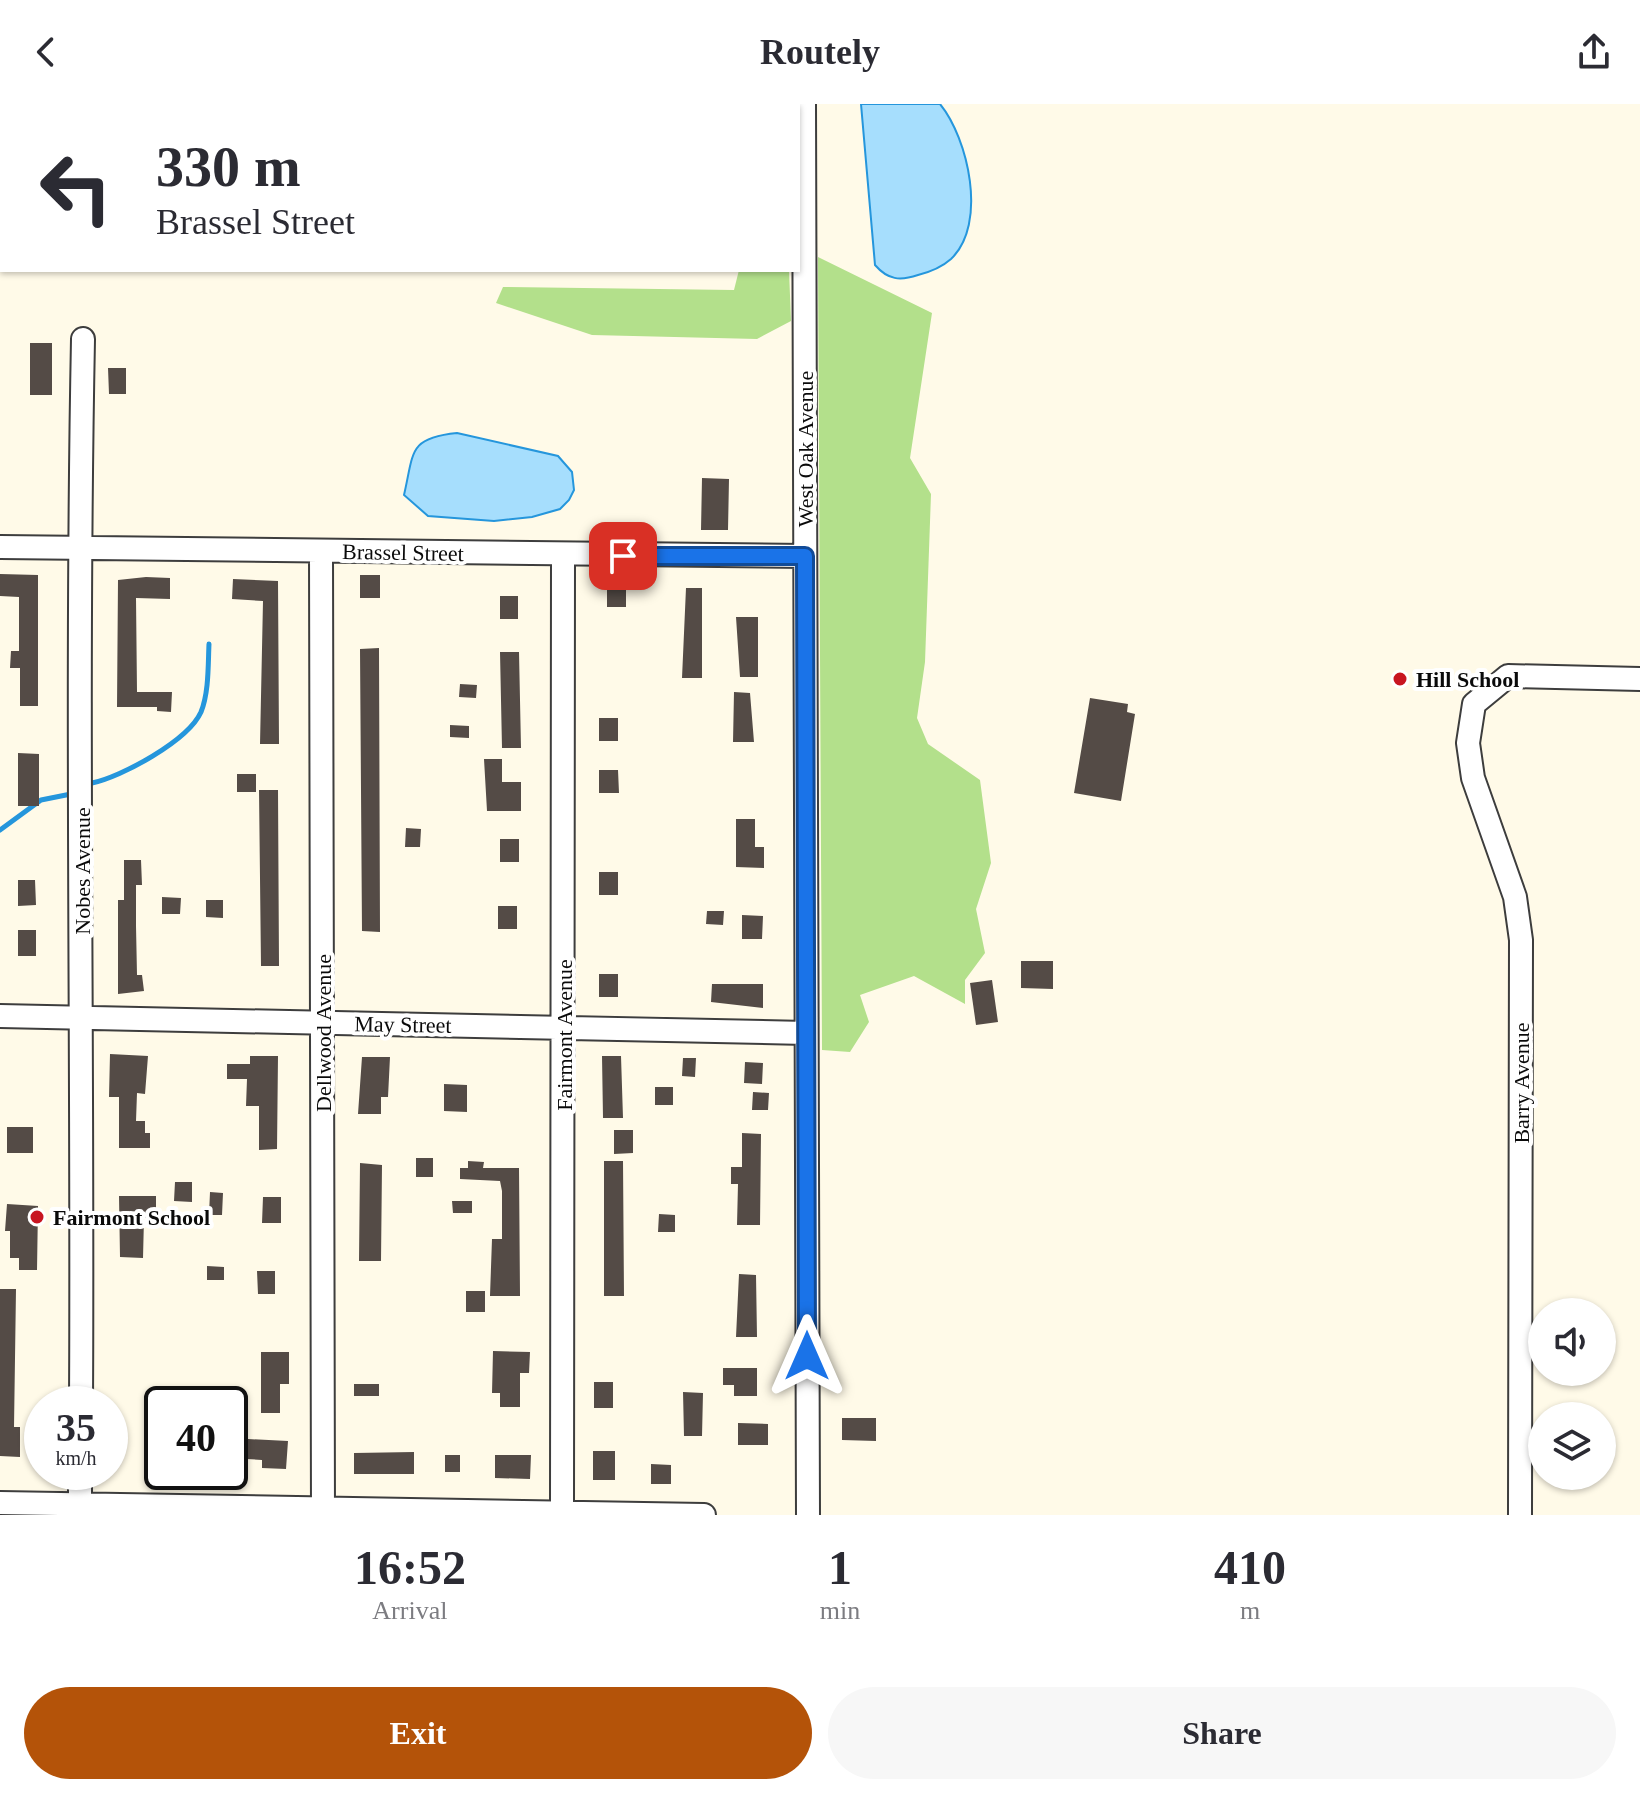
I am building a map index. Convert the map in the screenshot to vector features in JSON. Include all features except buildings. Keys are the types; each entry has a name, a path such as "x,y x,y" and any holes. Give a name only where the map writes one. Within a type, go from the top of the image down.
{"street":[{"name":"West Oak Avenue","path":"804,104 808,1515"},
{"name":"Nobes Avenue","path":"81,1386 83,1017 79,547 83,339"},
{"name":"Brassel Street","path":"0,547 563,556 805,556"},
{"name":"Dellwood Avenue","path":"321,551 323,1512"},
{"name":"Fairmont Avenue","path":"562,1514 565,1027 563,556"},
{"name":"Barry Avenue","path":"1520,1515 1521,940 1515,897 1473,778 1468,743 1474,704 1508,676 1640,679"},
{"name":"May Street","path":"0,1016 806,1033"},
{"path":"0,1503 80,1510 704,1515"}],"green space":[{"path":"818,257 932,313 910,458 931,494 925,662 917,718 928,744 980,780 991,863 976,909 985,953 965,980 965,1004 914,976 860,995 869,1022 850,1052 822,1050"},
{"path":"738,272 789,272 791,321 757,339 592,335 496,303 503,287 734,290"}],"water":[{"path":"861,104 940,104 959,138 970,181 969,225 962,244 951,259 936,269 900,278 885,274 875,265"},
{"path":"457,433 558,456 572,472 574,490 569,500 560,509 532,517 494,521 428,516 404,495 412,458 421,443"}],"waterway":[{"path":"92,783 152,756 194,723 205,696 209,644"},
{"path":"0,830 41,800 76,793"}],"place":[{"name":"Hill School","path":"1400,679"},
{"name":"Fairmont School","path":"37,1217"}],"route":[{"path":"623,556 805,556 807,1356"}]}
